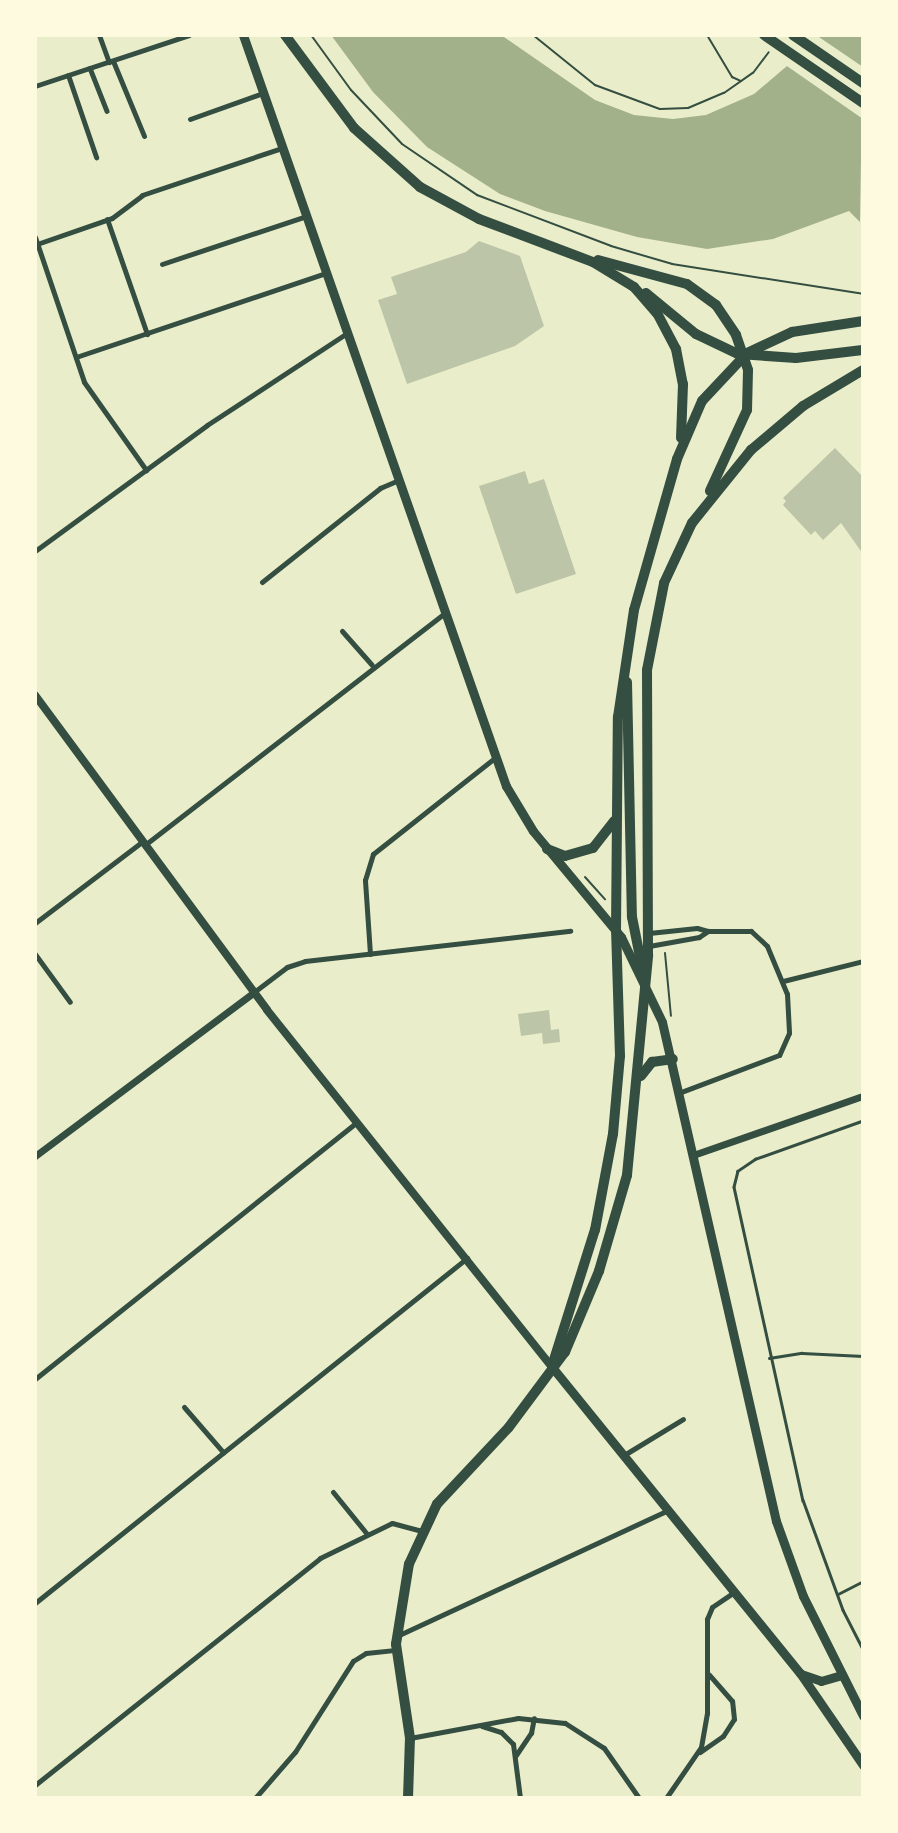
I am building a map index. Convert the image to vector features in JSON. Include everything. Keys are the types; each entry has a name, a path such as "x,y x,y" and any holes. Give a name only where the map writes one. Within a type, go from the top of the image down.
{"highway":[{"path":"285,35 348,120 414,182 479,219 577,255 625,279 702,338 744,355 807,358 863,350"},
{"path":"793,35 863,83"},
{"path":"768,39 863,103"},
{"path":"408,1798 410,1738 396,1650 402,1587 422,1531 441,1497 509,1427 570,1341 612,1233 629,1163 639,1080 649,946 645,718 649,650 667,574 745,416 749,386 744,355 724,315 693,287 673,277 577,255"},
{"path":"552,1367 595,1230 613,1134 620,1046 616,930 618,717 628,640 677,459 684,405 681,366 663,323 625,279"},
{"path":"677,459 702,401 744,355 786,334 863,321"},
{"path":"698,513 765,436 816,397 863,370"},
{"path":"628,640 632,917 646,984"},
{"path":"547,849 565,856 593,848 609,832 616,813"},
{"path":"639,1080 652,1062 673,1059"}],"main road":[{"path":"243,35 496,757 517,807 547,849 616,930 646,984 673,1059 681,1092 776,1521 803,1596 863,1716"},
{"path":"35,695 254,992 800,1673 863,1765"},
{"path":"800,1673 821,1681 842,1675"}],"street":[{"path":"99,35 145,136"},
{"path":"35,86 189,35"},
{"path":"90,68 107,111"},
{"path":"68,75 96,157"},
{"path":"190,119 263,93"},
{"path":"146,470 87,386 36,241 107,219 142,195 282,148"},
{"path":"162,264 306,216"},
{"path":"107,219 147,334"},
{"path":"76,358 326,273"},
{"path":"35,551 146,470 347,333"},
{"path":"262,582 380,488 398,480"},
{"path":"35,923 445,613"},
{"path":"342,631 372,666"},
{"path":"370,954 365,880 373,854 496,757"},
{"path":"649,933 696,928 708,931 744,930 757,934 783,981 789,1033 779,1055 681,1092"},
{"path":"35,1156 296,963 570,931"},
{"path":"649,946 699,937 708,931"},
{"path":"35,954 70,1002"},
{"path":"783,981 863,961"},
{"path":"696,1154 863,1096"},
{"path":"35,1379 357,1122"},
{"path":"35,1603 467,1258"},
{"path":"184,1407 223,1452"},
{"path":"624,1455 683,1419"},
{"path":"333,1492 367,1534"},
{"path":"396,1636 668,1510"},
{"path":"35,1786 316,1561 396,1522 422,1531"},
{"path":"698,1754 707,1713 707,1619 712,1607 734,1592"},
{"path":"255,1798 295,1752 353,1661 366,1653 396,1650"},
{"path":"666,1798 698,1754 723,1736 734,1719 733,1701 707,1672"},
{"path":"410,1738 534,1718 569,1724 590,1736 611,1755 639,1798"},
{"path":"516,1755 531,1733 534,1718"},
{"path":"478,1725 505,1734 516,1755 520,1798"}],"lane":[{"path":"863,1121 756,1159 738,1171 734,1187 769,1358 803,1500 837,1594 863,1649"},
{"path":"769,1358 802,1353 863,1356"},
{"path":"837,1594 863,1581"}],"path":[{"path":"311,35 351,90 402,145 485,198 611,246 672,264 863,294"},
{"path":"533,35 595,85 645,107 688,108 742,81 768,39"},
{"path":"707,35 732,77 742,81"},
{"path":"578,869 606,900"},
{"path":"665,953 672,1021"}],"shaded area":[{"path":"331,35 501,35 595,100 634,115 673,119 706,115 754,94 787,66 810,35 863,35 860,222 849,211 773,239 707,249 637,237 545,211 500,194 427,147 373,92"}],"pier":[{"path":"805,35 816,35 863,67 863,119 784,64"}],"building":[{"path":"479,241 520,256 544,326 515,346 407,384 378,300 397,294 391,277 466,252"},
{"path":"835,448 863,477 863,554 841,523 823,540 815,531 811,535 783,505 786,501 783,498"},
{"path":"525,471 529,484 544,479 576,574 516,594 479,486"},
{"path":"549,1010 551,1030 559,1029 560,1042 543,1044 542,1033 521,1036 518,1014"}]}
